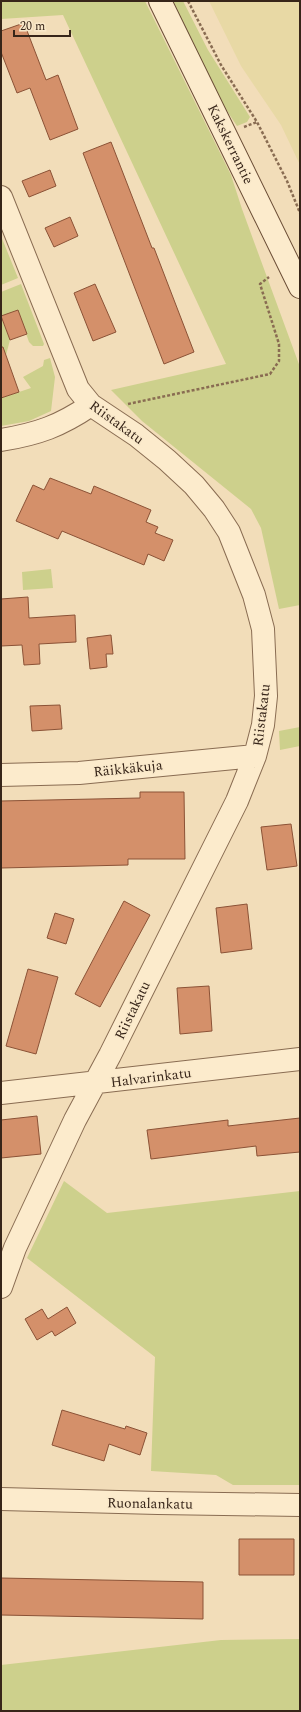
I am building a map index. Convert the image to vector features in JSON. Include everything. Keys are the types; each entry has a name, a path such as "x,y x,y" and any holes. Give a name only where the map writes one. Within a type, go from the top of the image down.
{"street":[{"name":"Kakskerrantie","path":"160,1 300,287"},
{"name":"Riistakatu","path":"1,197 78,389 91,405 130,430 167,460 209,503 228,532 254,595 263,629 266,696 262,726 255,756 237,801 94,1084 15,1248 1,1287"},
{"path":"1,440 38,432 66,422 91,405"},
{"name":"Räikkäkuja","path":"1,775 78,773 255,756"},
{"name":"Halvarinkatu","path":"1,1093 94,1084 300,1059"},
{"name":"Ruonalankatu","path":"1,1499 300,1505"}],"path":[{"path":"188,1 221,65 257,122 287,181 300,212"},
{"path":"240,129 257,122"},
{"path":"123,405 270,374 279,361 279,344 260,284 269,277"}],"shaded area":[{"path":"209,1 300,1 300,165 281,125 241,66"}],"green space":[{"path":"1,1 145,1 231,175 300,367 300,605 279,609 261,528 251,509 142,421 111,390 226,364 63,15 1,19"},
{"path":"167,1 183,1 208,50 250,117 247,122 237,126 215,93"},
{"path":"1,236 18,278 1,285"},
{"path":"21,284 44,344 43,346 33,346 29,342 18,311 1,316 1,292"},
{"path":"1,317 10,340 6,355 1,357"},
{"path":"50,358 55,377 51,411 29,421 1,426 1,398 31,388 23,377 43,366 44,360"},
{"path":"51,569 53,588 23,590 22,572"},
{"path":"300,727 300,746 280,750 279,731"},
{"path":"64,1181 107,1213 300,1191 300,1485 233,1485 216,1475 151,1471 155,1357 27,1258"},
{"path":"300,1639 300,1711 1,1711 1,1665 221,1640"}],"building":[{"path":"24,23 46,80 58,75 78,129 50,140 30,88 17,93 1,52 1,31"},
{"path":"111,142 194,352 164,364 83,153"},
{"path":"50,170 56,186 29,197 22,181"},
{"path":"70,217 78,236 54,247 45,228"},
{"path":"95,284 116,332 93,341 74,293"},
{"path":"18,310 27,334 10,340 1,316"},
{"path":"1,347 3,347 19,392 1,398"},
{"path":"50,478 91,494 94,486 151,510 146,522 158,527 155,533 173,540 164,561 148,554 144,565 62,531 58,539 16,521 33,485 44,490"},
{"path":"28,597 29,618 75,615 76,642 39,644 40,664 24,665 22,645 1,646 1,599"},
{"path":"111,635 113,654 106,654 107,667 90,669 87,638"},
{"path":"60,705 62,729 32,731 30,706"},
{"path":"140,792 184,792 185,859 128,859 128,865 1,868 1,801 140,798"},
{"path":"291,824 297,866 267,870 261,827"},
{"path":"124,901 150,915 100,1007 75,994"},
{"path":"247,904 252,949 221,953 216,908"},
{"path":"55,913 74,919 66,944 47,938"},
{"path":"28,969 58,977 36,1054 6,1046"},
{"path":"209,986 212,1031 180,1034 177,988"},
{"path":"37,1116 41,1154 1,1158 1,1120"},
{"path":"300,1118 300,1152 257,1156 256,1146 151,1159 147,1130 228,1120 228,1126"},
{"path":"67,1307 76,1323 55,1336 52,1331 37,1340 25,1319 42,1309 48,1319"},
{"path":"62,1410 125,1429 126,1426 147,1433 140,1455 109,1444 104,1461 52,1445"},
{"path":"239,1539 294,1539 294,1575 239,1575"},
{"path":"1,1578 203,1582 203,1619 1,1615"}]}
